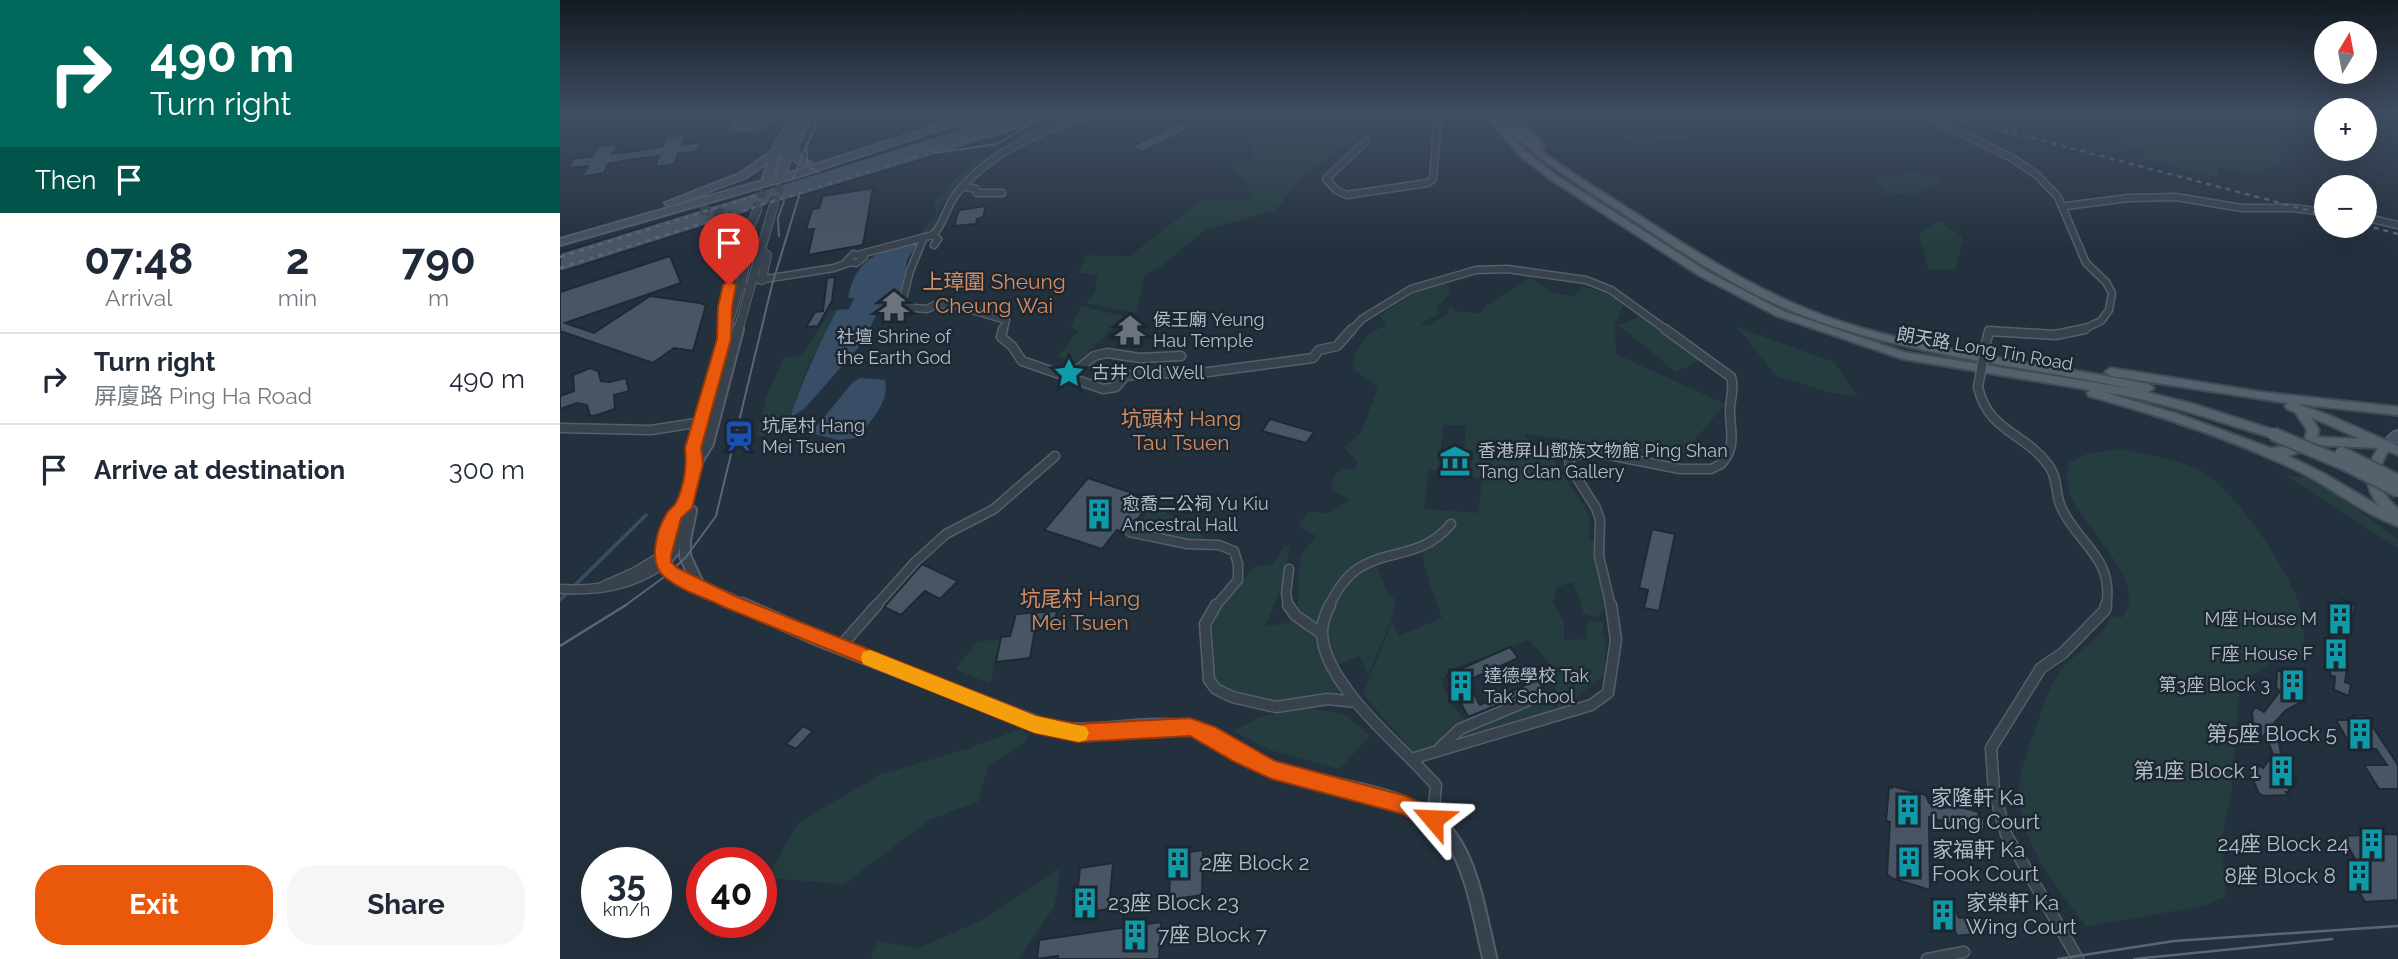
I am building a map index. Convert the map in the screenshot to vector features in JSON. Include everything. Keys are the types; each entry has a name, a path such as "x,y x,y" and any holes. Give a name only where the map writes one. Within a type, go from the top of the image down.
{"main road":[{"path":"636,216 744,175 765,160"},
{"path":"767,182 774,160"},
{"path":"781,177 789,160"},
{"path":"800,160 808,163"},
{"path":"781,177 819,160"},
{"path":"560,239 677,209 836,160"},
{"name":"朗天路 Long Tin Road","path":"1532,160 1592,203 1704,274 1781,314 1889,351 2024,370"},
{"name":"朗天路 Long Tin Road","path":"1549,160 1720,272 1797,309 1892,340 2168,401 2274,430 2350,457 2398,481"},
{"path":"1551,160 1554,164"},
{"path":"560,239 767,182"},
{"path":"677,209 700,209"},
{"path":"731,218 741,228 741,245"},
{"path":"2024,370 2100,370 2261,396 2398,411"},
{"path":"2024,370 2163,412 2261,450 2306,470 2398,519"},
{"path":"2261,396 2394,447"},
{"path":"2261,450 2283,453 2299,449 2310,441 2313,430 2299,409"},
{"name":"朗天路 Long Tin Road","path":"2274,430 2398,491"},
{"path":"2398,435 2394,447 2372,466 2371,477 2378,495 2398,519"},
{"path":"2310,441 2394,447"}],"street":[{"path":"740,285 860,262 864,257 861,254 933,234 941,225 948,205 962,186 972,175 994,160"},
{"path":"1346,160 1326,179 1336,190 1347,195 1428,183 1433,179 1435,160"},
{"path":"2011,160 2038,176 2066,206 2086,264 2112,290 2113,299 2107,315 2100,323 2071,333 2045,335 1989,331 1978,387 1979,398 1994,423 2046,461 2054,472 2061,508 2104,566 2108,577 2109,590 2105,610 2063,653 2041,668 1991,748 1994,791 2006,834 2078,959"},
{"path":"962,186 976,189 976,193 1002,193"},
{"path":"2066,206 2128,198 2176,197 2242,208 2314,211"},
{"path":"699,586 699,581 685,563 679,548 684,508 695,464 708,443 715,420 747,257 759,249 774,204"},
{"path":"695,464 693,448 726,331 725,307 740,285 741,245 757,209"},
{"path":"2377,221 2398,225"},
{"path":"933,234 938,239 934,245"},
{"path":"924,237 910,271 901,307 927,309 935,305 953,304 1006,320 1001,337 1022,360 1103,389 1116,387 1125,376 1152,373 1193,374 1313,358 1319,350 1337,345 1362,319 1411,289 1458,274 1493,268 1586,280 1611,290 1725,371 1733,382 1729,410 1733,428 1730,451 1719,466 1709,470 1685,470 1589,451 1569,458 1570,467 1596,508 1600,520 1599,556 1616,640 1608,693 1591,705 1411,760"},
{"path":"759,249 767,255 762,280"},
{"path":"1070,376 1079,366 1100,354 1140,358 1181,356"},
{"path":"560,428 651,430 715,420"},
{"path":"840,647 915,562 946,534 994,509 1055,456"},
{"path":"684,508 674,515 662,560 671,573 692,586 699,586 730,602 1055,730 1092,733 1181,726 1199,729 1272,770 1395,802 1433,819 1451,837 1456,848 1490,959"},
{"path":"1433,819 1436,785 1356,702 1328,657 1322,634 1330,604 1341,584 1361,566 1423,548 1451,524"},
{"path":"1130,532 1187,544 1219,545 1234,551 1238,564 1238,580 1210,612 1205,624 1209,680 1216,689 1232,697 1276,707 1328,699 1356,702"},
{"path":"560,589 623,586 679,548"},
{"path":"1289,569 1284,592 1293,616 1322,634"},
{"path":"1438,750 1460,729 1527,701"},
{"path":"1927,959 1964,952"}],"green space":[{"path":"974,160 986,160 965,178 940,207 934,229 919,236 936,213 934,201"},
{"path":"1252,160 1327,160 1302,176 1276,210 1205,230 1159,268 1145,275 1136,313 1085,303 1095,292 1097,275 1079,273 1085,255 1129,256 1203,199 1252,199 1247,183 1226,163 1251,162"},
{"path":"2150,160 2283,160 2283,162 2256,172 2218,168 2217,177"},
{"path":"1917,172 1944,181 1911,195 1883,193 1877,179"},
{"path":"1939,221 1963,237 1956,270 1928,269 1919,233"},
{"path":"1531,277 1551,292 1574,296 1582,286 1605,293 1624,303 1615,325 1616,354 1725,404 1678,460 1524,434 1533,451 1547,450 1589,515 1590,541 1600,536 1609,598 1598,618 1584,614 1573,582 1557,587 1553,602 1564,622 1564,640 1586,639 1587,621 1603,622 1603,638 1606,638 1604,675 1558,712 1553,667 1529,640 1450,670 1442,680 1450,703 1469,724 1551,696 1555,711 1413,752 1363,694 1392,622 1399,636 1442,618 1425,570 1423,551 1391,557 1376,564 1389,595 1396,600 1391,620 1368,677 1360,656 1338,665 1346,681 1338,693 1272,702 1241,696 1227,688 1214,677 1213,625 1219,608 1255,566 1272,565 1285,545 1290,548 1282,585 1265,627 1290,622 1298,605 1300,556 1316,536 1298,526 1308,512 1329,513 1351,499 1331,491 1333,476 1342,470 1356,469 1357,461 1344,448 1362,431 1378,387 1353,369 1354,361 1362,342 1386,325 1380,315 1423,287 1445,281 1451,293 1437,308 1439,314 1420,323 1427,326 1446,315 1450,304 1457,312 1481,313 1485,306","holes":["1444,425 1466,426 1464,450 1473,451 1470,477 1482,478 1478,513 1424,509 1429,470 1438,470"]},
{"path":"1081,306 1125,317 1078,362 1058,357 1078,331 1071,327"},
{"path":"837,310 808,366 786,430 757,437 766,397 784,358 803,354 830,311"},
{"path":"1644,315 1702,360 1676,372 1618,325"},
{"path":"1737,327 1834,362 1857,396 1831,393 1776,376"},
{"path":"2121,449 2193,468 2213,479 2225,490 2252,522 2289,580 2303,618 2304,656 2284,654 2240,684 2231,796 2221,842 2226,896 2205,906 2086,926 2033,849 2021,814 2019,787 2027,753 2046,698 2057,676 2067,663 2102,631 2112,616 2121,618 2128,605 2128,590 2122,574 2113,557 2079,511 2070,494 2067,480 2069,462 2087,454"},
{"path":"2286,476 2314,478 2398,539 2398,548"},
{"path":"1152,506 1193,526 1208,542 1134,530"},
{"path":"1000,640 990,684 955,669 978,641"},
{"path":"1306,707 1346,715 1370,736 1339,769 1270,750 1233,731 1260,717"},
{"path":"1022,728 1028,740 988,767 978,802 931,819 844,884 777,879 777,859 798,823 879,775 970,748"},
{"path":"1061,868 1054,907 1019,959 871,959 878,941 918,948 980,921"}],"water":[{"path":"912,242 917,244 907,260 903,287 889,305 876,315 867,334 872,337 865,340 805,408 790,418 811,363 837,310 849,309 854,298 848,298 856,274 878,254"},
{"path":"860,378 885,380 886,388 878,411 857,438 838,440 811,433 853,382"}],"building":[{"path":"573,160 630,160 608,164 604,173 581,177 588,166 568,168"},
{"path":"658,160 676,160 675,164 655,167"},
{"path":"860,160 921,160 780,202 772,198 767,206 755,204 749,212 738,216 730,213 724,220 560,272 560,253"},
{"path":"873,188 863,245 808,255 814,229 806,230 812,209 819,208 823,196"},
{"path":"986,206 983,217 977,219 976,224 954,226 959,210"},
{"path":"670,256 681,283 565,323 594,333 650,296 700,303 706,305 693,351 674,348 653,363 560,331 560,292"},
{"path":"835,277 832,301 818,326 806,327 815,312 823,311 827,278"},
{"path":"590,368 598,371 601,381 626,378 629,391 614,395 615,409 597,415 590,416 587,405 577,403 560,409 560,396 574,391 573,375"},
{"path":"1270,419 1314,432 1306,443 1262,431"},
{"path":"1088,478 1153,500 1132,526 1126,527 1124,533 1117,530 1102,549 1044,530"},
{"path":"1652,529 1675,534 1659,611 1644,608 1648,590 1639,588"},
{"path":"922,564 958,581 940,599 925,591 901,615 884,607"},
{"path":"2341,599 2355,605 2354,615 2348,613 2342,667 2347,669 2345,682 2351,684 2349,696 2334,690 2335,677 2330,675 2331,662 2327,660 2334,608 2339,610"},
{"path":"1057,611 1053,629 1035,630 1030,658 996,662 1001,637 1010,636 1016,614"},
{"name":"達德學校 Tak Tak School","path":"1510,647 1518,658 1467,681 1480,705 1537,680 1545,690 1532,696 1524,694 1468,717 1447,675"},
{"path":"2295,670 2307,688 2302,689 2307,694 2301,696 2305,700 2285,711 2270,728 2277,731 2281,754 2284,754 2297,782 2293,782 2295,787 2287,786 2290,792 2286,792 2288,795 2264,796 2259,794 2253,780 2258,780 2255,774 2259,765 2263,768 2273,754 2265,734 2261,739 2261,726 2253,723 2252,712 2255,707 2264,712 2280,691 2276,688 2277,671"},
{"path":"2354,715 2365,715 2398,765 2398,789 2379,789 2364,765 2387,765 2376,749 2352,748 2336,720 2358,720"},
{"path":"803,726 813,731 796,749 786,744"},
{"path":"1889,787 1926,795 1929,803 1946,808 1946,803 1979,812 1978,817 1984,819 1984,830 1981,829 1981,832 1929,817 1930,890 1891,878 1887,874 1890,822 1886,821"},
{"path":"2398,834 2398,900 2365,902 2345,868 2361,868 2341,836"},
{"path":"1203,850 1202,895 1169,900 1171,855"},
{"path":"1113,863 1109,909 1075,914 1080,868"},
{"name":"家榮軒 Ka Wing Court","path":"1952,901 1959,918 1971,917 1976,928 1973,928 1975,934 1957,936 1952,925 1943,926 1939,916 1936,917 1930,903"},
{"path":"1161,922 1159,959 1058,959 1058,956 1037,959 1039,940"}],"waterway":[{"path":"560,600 646,515"}],"tunnel":[{"path":"774,204 781,184"},
{"path":"757,210 764,189"},
{"path":"700,209 725,214 731,218"}],"tram line":[{"path":"792,180 801,160"},
{"path":"807,160 807,166 818,172"},
{"path":"624,606 667,575 686,557 716,516 772,285 799,196"},
{"path":"779,236 778,218 784,201"},
{"path":"560,646 624,606"},
{"path":"2058,959 2174,941 2398,926"},
{"path":"2134,959 2332,939"}],"railway":[{"path":"560,268 906,160"},
{"path":"2116,160 2314,212"},
{"path":"560,257 757,195"},
{"path":"2377,228 2398,234"}],"slow traffic":[{"path":"870,658 1035,724 1062,732 1079,733"}],"place":[{"name":"社壇 Shrine of the Earth God","path":"894,306"},
{"name":"侯王廟 Yeung Hau Temple","path":"1130,330"},
{"name":"古井 Old Well","path":"1069,373"},
{"name":"坑尾村 Hang Mei Tsuen","path":"739,436"},
{"name":"香港屏山鄧族文物館 Ping Shan Tang Clan Gallery","path":"1455,461"},
{"name":"愈喬二公祠 Yu Kiu Ancestral Hall","path":"1099,514"},
{"name":"M座 House M","path":"2340,619"},
{"name":"F座 House F","path":"2336,654"},
{"name":"第3座 Block 3","path":"2293,685"},
{"name":"達德學校 Tak Tak School","path":"1461,686"},
{"name":"第5座 Block 5","path":"2360,734"},
{"name":"第1座 Block 1","path":"2282,771"},
{"name":"家隆軒 Ka Lung Court","path":"1908,810"},
{"name":"24座 Block 24","path":"2372,844"},
{"name":"家福軒 Ka Fook Court","path":"1909,862"},
{"name":"2座 Block 2","path":"1178,863"},
{"name":"8座 Block 8","path":"2359,876"},
{"name":"23座 Block 23","path":"1085,903"},
{"name":"家榮軒 Ka Wing Court","path":"1943,915"},
{"name":"7座 Block 7","path":"1135,935"}],"district":[{"name":"上璋圍 Sheung Cheung Wai","path":"994,294"},
{"name":"坑頭村 Hang Tau Tsuen","path":"1181,431"},
{"name":"坑尾村 Hang Mei Tsuen","path":"1080,611"}],"route":[{"path":"729,285 725,307 726,331 693,448 695,464 684,508 674,515 662,556 663,564 671,573 692,586 699,586 730,602 1035,724 1062,732 1077,733 1181,726 1199,729 1242,756 1272,770 1385,799 1420,811 1433,819"}]}
